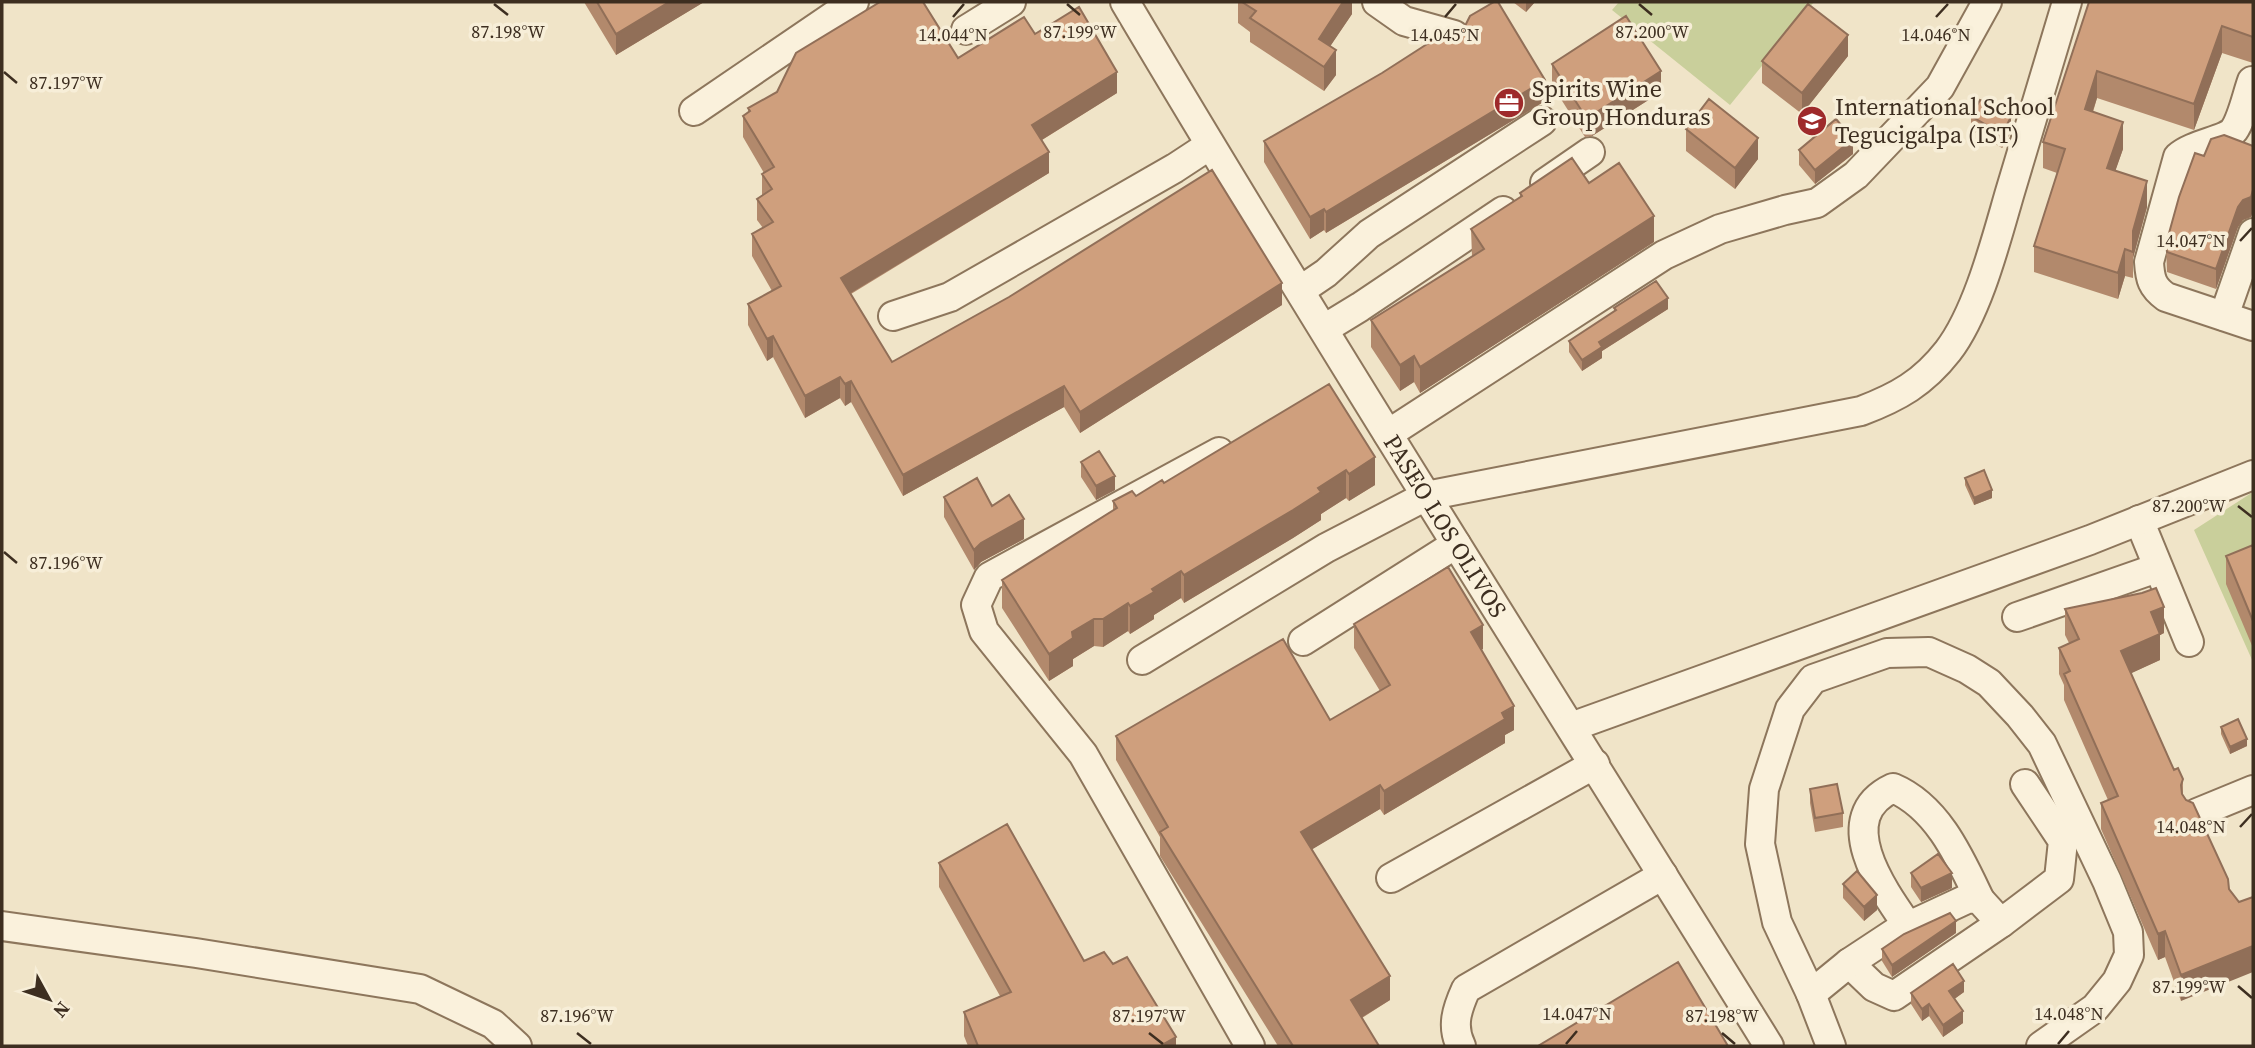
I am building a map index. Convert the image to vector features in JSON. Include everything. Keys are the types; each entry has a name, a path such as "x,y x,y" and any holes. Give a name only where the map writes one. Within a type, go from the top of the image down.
{"street":[{"path":"694,111 854,2"},
{"path":"966,30 1011,2"},
{"name":"PASEO LOS OLIVOS","path":"1125,2 1324,329 1343,385 1388,434 1769,1046"},
{"path":"1377,2 1404,21 1454,35"},
{"path":"1388,434 1664,255 1720,229 1817,203 1856,176 1940,87 1987,2"},
{"path":"1142,660 1326,548 1426,496 1861,411 1894,399 1926,375 1950,349 1971,309 1990,262 2067,2"},
{"path":"2252,82 2234,130 2228,135 2184,151 2178,157 2149,262 2150,280 2166,297 2253,326"},
{"path":"1301,290 1326,273 1369,234 1542,121"},
{"path":"893,316 950,297 1175,168 1210,145"},
{"path":"1324,329 1590,152"},
{"path":"2224,316 2253,233"},
{"path":"1240,441 989,577 976,605 984,631 1083,754 1250,1046"},
{"path":"1571,727 2139,520 2253,475"},
{"path":"2139,520 2189,642"},
{"path":"1303,640 1456,544"},
{"path":"2017,617 2157,568"},
{"path":"1828,1046 1811,994 1777,922 1760,844 1765,789 1790,709 1813,679 1887,653 1929,652 1967,669 1989,683 2042,744 2107,881 2128,932 2129,955 2117,981 2095,1008 2041,1046"},
{"path":"1391,878 1595,764"},
{"path":"1849,963 1874,987 1894,996 2001,923 2059,879 2063,841 2025,783"},
{"path":"1909,926 1887,896 1865,846 1863,825 1870,804 1882,793 1893,788 1908,794 1934,820 1957,850 1980,900 2001,923"},
{"path":"2197,813 2253,790"},
{"path":"1461,1046 1454,1033 1457,1008 1466,989 1663,875"},
{"path":"1811,994 1849,963 1896,932 1969,898 1980,900"},
{"path":"2,926 196,953 420,989 493,1024 517,1046"}],"green space":[{"path":"1619,2 1814,2 1730,105 1612,10"},
{"path":"2253,492 2253,662 2194,530"}],"building":[{"path":"597,2 669,2 616,34"},
{"path":"880,2 923,2 958,58 1024,17 1035,34 1079,7 1117,72 1032,125 1049,152 841,278 892,362 1009,297 1212,170 1282,283 1080,412 1064,386 903,475 851,381 845,384 840,377 805,396 773,336 767,339 748,304 781,286 752,234 773,222 757,199 772,189 762,174 774,167 743,116 750,111 748,108 777,92 796,53"},
{"path":"1242,2 1343,2 1319,39 1336,50 1324,67 1250,18 1256,11"},
{"path":"1498,2 1545,80 1326,212 1324,209 1310,217 1264,141 1382,73 1449,30 1465,26 1470,16"},
{"path":"2089,2 2253,2 2253,37 2222,26 2194,104 2097,71 2085,109 2123,122 2107,168 2147,181 2133,231 2133,252 2125,249 2118,273 2034,246 2065,149 2043,142"},
{"path":"1808,4 1848,35 1802,93 1762,61"},
{"path":"1626,16 1661,71 1592,115 1585,116 1552,64"},
{"path":"1709,99 1758,138 1735,168 1686,129"},
{"path":"1980,100 2011,117 2002,134 1971,116"},
{"path":"1836,119 1853,139 1815,170 1799,150"},
{"path":"2224,135 2253,146 2253,190 2251,197 2243,200 2238,207 2216,269 2167,252 2166,244 2195,153 2204,156 2211,139"},
{"path":"1572,158 1589,183 1619,163 1654,216 1420,367 1414,356 1400,365 1371,320 1484,249 1471,229 1522,196 1520,193"},
{"path":"1656,281 1668,298 1599,342 1602,347 1582,360 1569,341"},
{"path":"1329,384 1375,457 1349,474 1346,470 1318,488 1321,492 1184,575 1181,571 1130,606 1128,603 1103,619 1094,619 1072,632 1073,638 1049,654 1002,580 1117,508 1113,501 1132,491 1136,496 1162,480 1164,483"},
{"path":"1099,451 1115,476 1096,486 1081,462"},
{"path":"1984,470 1992,490 1974,498 1965,478"},
{"path":"977,478 992,506 1009,495 1024,519 981,543 974,550 944,497"},
{"path":"2253,545 2253,621 2226,556"},
{"path":"1448,567 1483,625 1471,632 1514,706 1502,713 1505,719 1384,791 1380,785 1301,832 1390,976 1351,1000 1379,1046 1293,1046 1160,832 1168,827 1116,736 1283,639 1330,720 1390,685 1354,624"},
{"path":"2156,588 2164,607 2151,612 2160,634 2121,651 2174,770 2178,768 2183,779 2182,794 2186,800 2193,803 2228,879 2229,889 2239,902 2253,897 2253,946 2181,975 2165,931 2158,934 2101,803 2118,796 2064,674 2070,671 2059,648 2079,639 2065,609"},
{"path":"2238,719 2247,739 2230,747 2221,727"},
{"path":"1837,784 1843,813 1815,818 1810,789"},
{"path":"1007,824 1084,961 1104,952 1113,964 1127,957 1176,1037 1160,1046 978,1046 964,1012 1011,992 939,863"},
{"path":"1938,854 1952,873 1921,888 1911,873"},
{"path":"1857,871 1877,895 1864,907 1843,884"},
{"path":"1950,913 1956,921 1892,965 1882,949 1904,934"},
{"path":"1678,962 1728,1046 1538,1046"},
{"path":"1953,964 1964,981 1949,991 1963,1011 1943,1025 1929,1004 1922,1009 1911,993"}],"place":[{"name":"Spirits Wine Group Honduras","path":"1509,103"},
{"name":"International School Tegucigalpa (IST)","path":"1812,121"}]}
